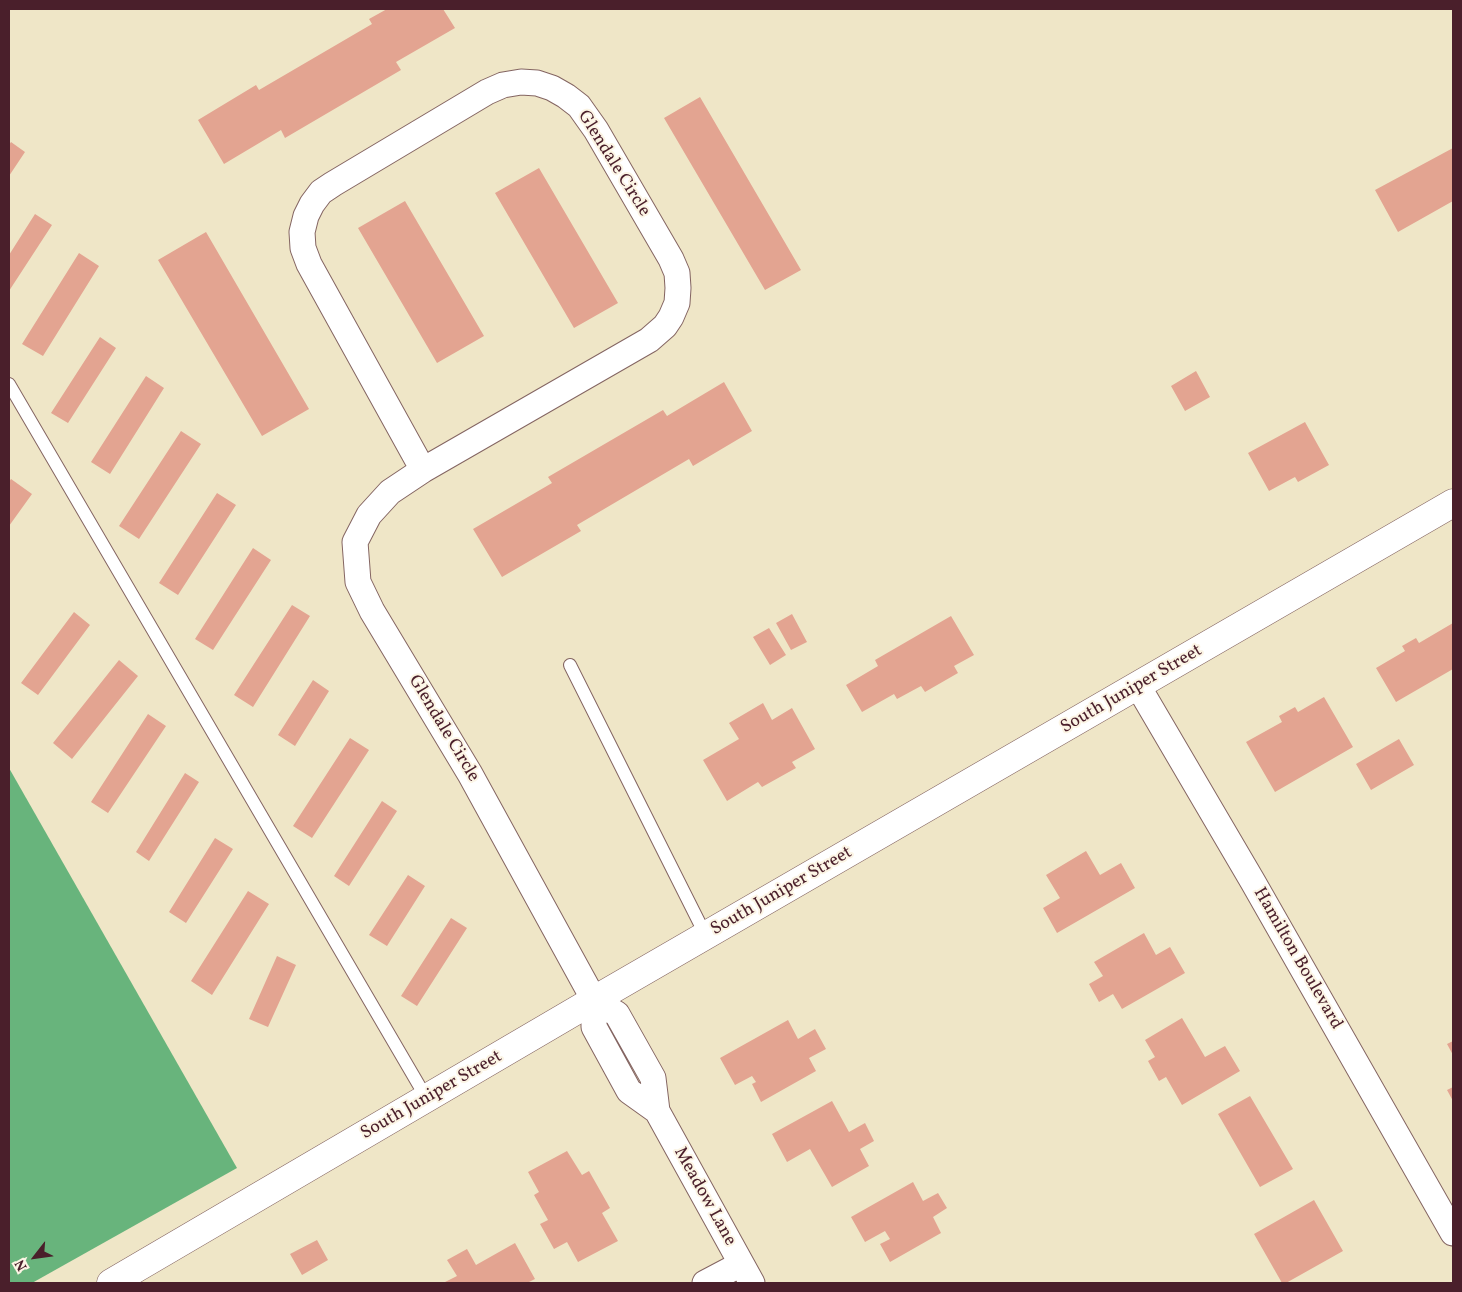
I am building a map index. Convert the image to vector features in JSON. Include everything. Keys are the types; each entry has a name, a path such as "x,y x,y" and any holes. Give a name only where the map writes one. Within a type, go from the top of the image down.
{"street":[{"name":"Glendale Circle","path":"423,470 309,264 303,248 302,232 306,216 321,192 487,92 503,85 521,82 537,83 552,88 579,106 601,138 671,258 676,273 677,303 665,326 649,340 423,470 390,492 369,515 355,542 358,582 372,611 470,774 594,1000"},
{"name":"South Juniper Street","path":"111,1283 594,1000 1453,502"},
{"name":"Hamilton Boulevard","path":"1138,686 1253,882 1453,1233"},
{"name":"Meadow Lane","path":"594,1000 617,1014 652,1078 657,1111 746,1274"},
{"path":"705,1283 746,1274"}],"lane":[{"path":"9,384 427,1099"},
{"path":"570,665 706,936"}],"green space":[{"path":"9,768 237,1168 32,1283 9,1283"}],"building":[{"path":"387,9 443,9 455,28 396,62 401,70 285,138 281,130 224,164 198,120 256,85 259,90 372,24 369,19"},
{"path":"700,97 801,270 765,290 664,118"},
{"path":"11,142 25,152 9,176 9,145"},
{"path":"1453,148 1453,201 1398,232 1375,190"},
{"path":"539,168 618,303 574,328 495,193"},
{"path":"405,201 484,336 437,363 358,228"},
{"path":"35,214 52,225 9,291 9,255"},
{"path":"206,232 309,409 262,436 158,260"},
{"path":"79,253 99,266 43,356 22,344"},
{"path":"100,337 116,348 68,423 51,413"},
{"path":"1196,371 1210,397 1185,411 1171,386"},
{"path":"146,376 164,388 110,474 91,462"},
{"path":"724,382 752,431 693,466 689,459 577,525 581,531 502,577 473,529 552,483 548,477 663,410 667,416"},
{"path":"1305,422 1329,465 1298,482 1295,477 1269,491 1248,453"},
{"path":"181,431 201,444 139,539 119,526"},
{"path":"11,479 32,494 9,526 9,482"},
{"path":"217,493 236,505 178,595 159,583"},
{"path":"253,548 271,560 213,650 195,639"},
{"path":"292,605 310,616 253,707 234,695"},
{"path":"74,612 90,625 38,695 21,683"},
{"path":"792,614 807,642 791,650 776,623"},
{"path":"951,616 974,655 954,666 958,673 925,692 921,686 897,699 894,694 862,712 846,685 878,666 875,660"},
{"path":"1453,623 1453,669 1396,702 1376,668 1405,651 1402,646 1416,638 1419,643"},
{"path":"769,628 786,655 770,665 753,637"},
{"path":"119,660 138,676 72,759 53,743"},
{"path":"313,680 329,691 295,746 278,735"},
{"path":"1324,697 1353,747 1275,792 1246,742 1282,722 1279,716 1295,707 1298,712"},
{"path":"763,703 772,720 792,708 815,749 792,762 796,768 762,787 758,782 727,801 703,760 739,739 729,723"},
{"path":"148,714 166,726 108,813 91,802"},
{"path":"350,738 369,750 312,838 293,826"},
{"path":"1399,739 1414,765 1371,790 1356,764"},
{"path":"185,773 199,782 149,861 136,852"},
{"path":"382,801 397,811 349,886 334,876"},
{"path":"215,838 233,849 186,923 169,912"},
{"path":"1086,851 1100,875 1121,863 1135,888 1057,933 1043,908 1060,898 1046,875"},
{"path":"408,875 425,886 387,946 369,935"},
{"path":"248,891 269,904 212,995 191,981"},
{"path":"451,918 467,928 417,1006 401,996"},
{"path":"1144,933 1156,955 1170,947 1185,973 1122,1009 1113,994 1099,1002 1089,984 1103,976 1094,962"},
{"path":"277,956 296,965 268,1027 249,1019"},
{"path":"1182,1018 1205,1057 1225,1046 1240,1071 1182,1105 1166,1077 1159,1081 1148,1061 1155,1057 1145,1040"},
{"path":"788,1020 798,1039 815,1029 826,1049 809,1058 816,1071 761,1102 752,1084 756,1082 752,1076 735,1085 720,1058"},
{"path":"1453,1041 1453,1055 1447,1044"},
{"path":"1453,1087 1453,1101 1447,1090"},
{"path":"1250,1096 1293,1169 1260,1187 1218,1114"},
{"path":"832,1101 849,1132 865,1123 874,1141 860,1149 869,1166 832,1187 810,1149 787,1162 772,1134"},
{"path":"567,1151 582,1175 589,1171 610,1208 602,1213 618,1241 578,1262 567,1242 554,1249 540,1224 548,1220 534,1195 539,1192 528,1172"},
{"path":"913,1182 923,1201 938,1193 947,1208 933,1217 941,1233 890,1262 880,1244 890,1239 885,1231 865,1242 851,1217"},
{"path":"1314,1200 1343,1251 1286,1283 1282,1283 1254,1234"},
{"path":"317,1240 328,1260 302,1275 290,1254"},
{"path":"515,1243 535,1279 527,1283 443,1283 457,1276 447,1260 467,1249 476,1265"}]}
